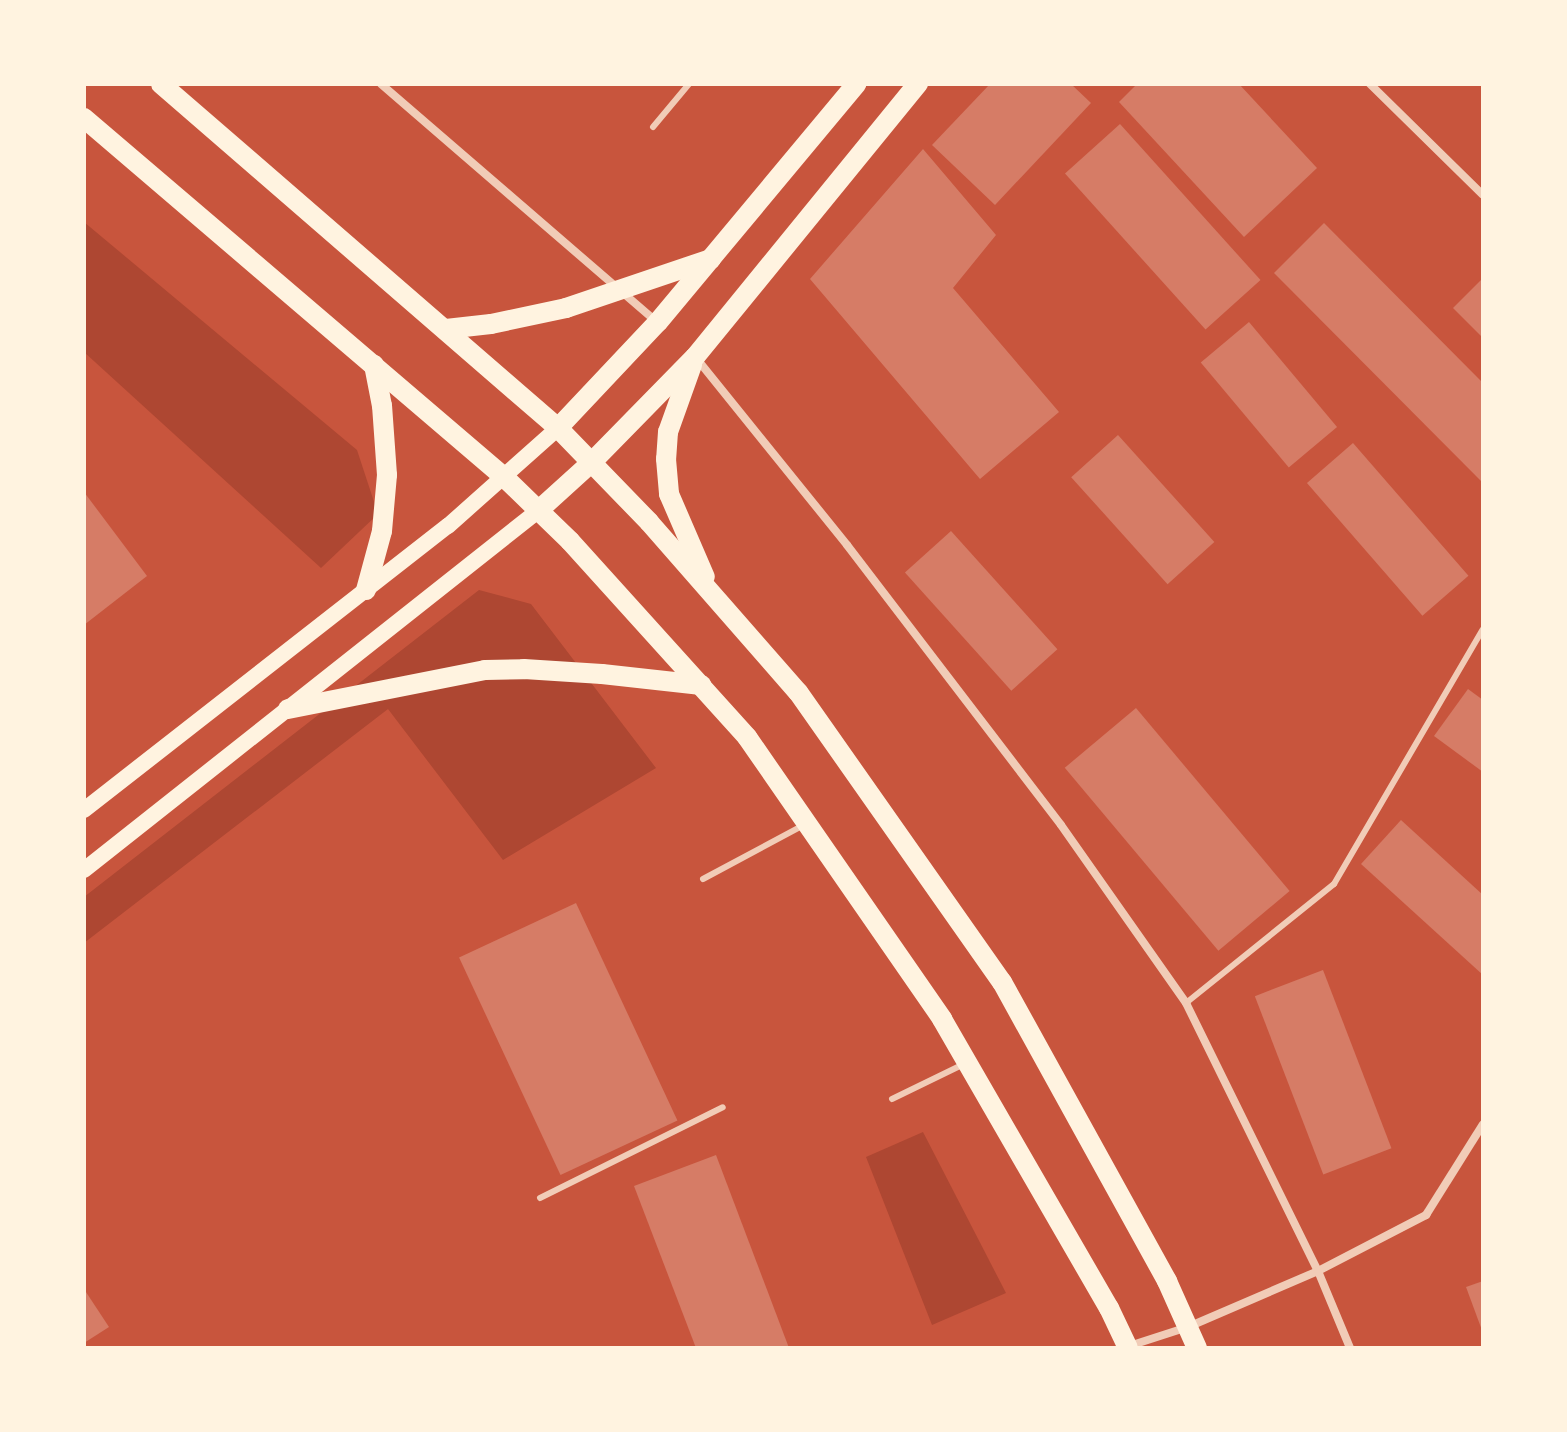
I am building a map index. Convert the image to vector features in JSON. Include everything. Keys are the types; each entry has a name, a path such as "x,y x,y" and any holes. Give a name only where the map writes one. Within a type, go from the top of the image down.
{"main road":[{"path":"161,84 558,428 798,692 1002,982 1153,1255 1197,1348"},
{"path":"84,810 366,590 504,477 558,428 658,322 856,84"},
{"path":"84,870 539,510 592,462 695,357 918,84"},
{"path":"84,118 504,477 539,510 747,737 942,1019 1109,1308 1125,1347"},
{"path":"446,329 526,318 711,259"},
{"path":"695,357 668,432 666,459 669,494 717,602"},
{"path":"366,590 382,531 387,475 374,365"},
{"path":"288,709 485,670 540,670 701,685"}],"street":[{"path":"381,84 658,322"},
{"path":"1370,84 1483,195"},
{"path":"695,357 847,545 1061,825 1186,1003 1318,1271 1350,1348"},
{"path":"1125,1347 1188,1327 1318,1271 1426,1215 1483,1124"}],"lane":[{"path":"653,127 689,84"},
{"path":"1186,1003 1334,884 1483,629"},
{"path":"703,879 807,823"},
{"path":"892,1099 967,1062"},
{"path":"540,1198 723,1107"}],"shaded area":[{"path":"84,222 357,450 378,514 321,568 84,352"},
{"path":"479,590 531,604 656,768 503,860 388,709 84,943 84,897"},
{"path":"923,1132 1006,1293 932,1325 866,1157"}],"building":[{"path":"990,84 1071,84 1091,103 995,205 932,145"},
{"path":"1137,84 1239,84 1317,168 1244,237 1119,102"},
{"path":"1120,124 1261,280 1206,330 1065,174"},
{"path":"923,149 996,235 953,288 1059,412 980,479 810,279"},
{"path":"1324,223 1483,383 1483,483 1274,273"},
{"path":"1483,278 1483,338 1453,308"},
{"path":"1249,322 1337,427 1289,467 1201,362"},
{"path":"1118,435 1214,542 1168,584 1071,477"},
{"path":"1353,443 1468,576 1422,616 1307,483"},
{"path":"84,492 147,576 84,625"},
{"path":"951,531 1057,649 1011,691 905,572"},
{"path":"1468,689 1483,700 1483,772 1434,736"},
{"path":"1136,708 1290,891 1218,951 1065,768"},
{"path":"1401,820 1483,895 1483,975 1361,864"},
{"path":"576,903 677,1121 561,1175 459,958"},
{"path":"1323,970 1391,1148 1323,1174 1255,996"},
{"path":"716,1155 789,1348 696,1348 634,1186"},
{"path":"1483,1281 1483,1333 1466,1287"},
{"path":"84,1289 109,1327 84,1343"}]}
